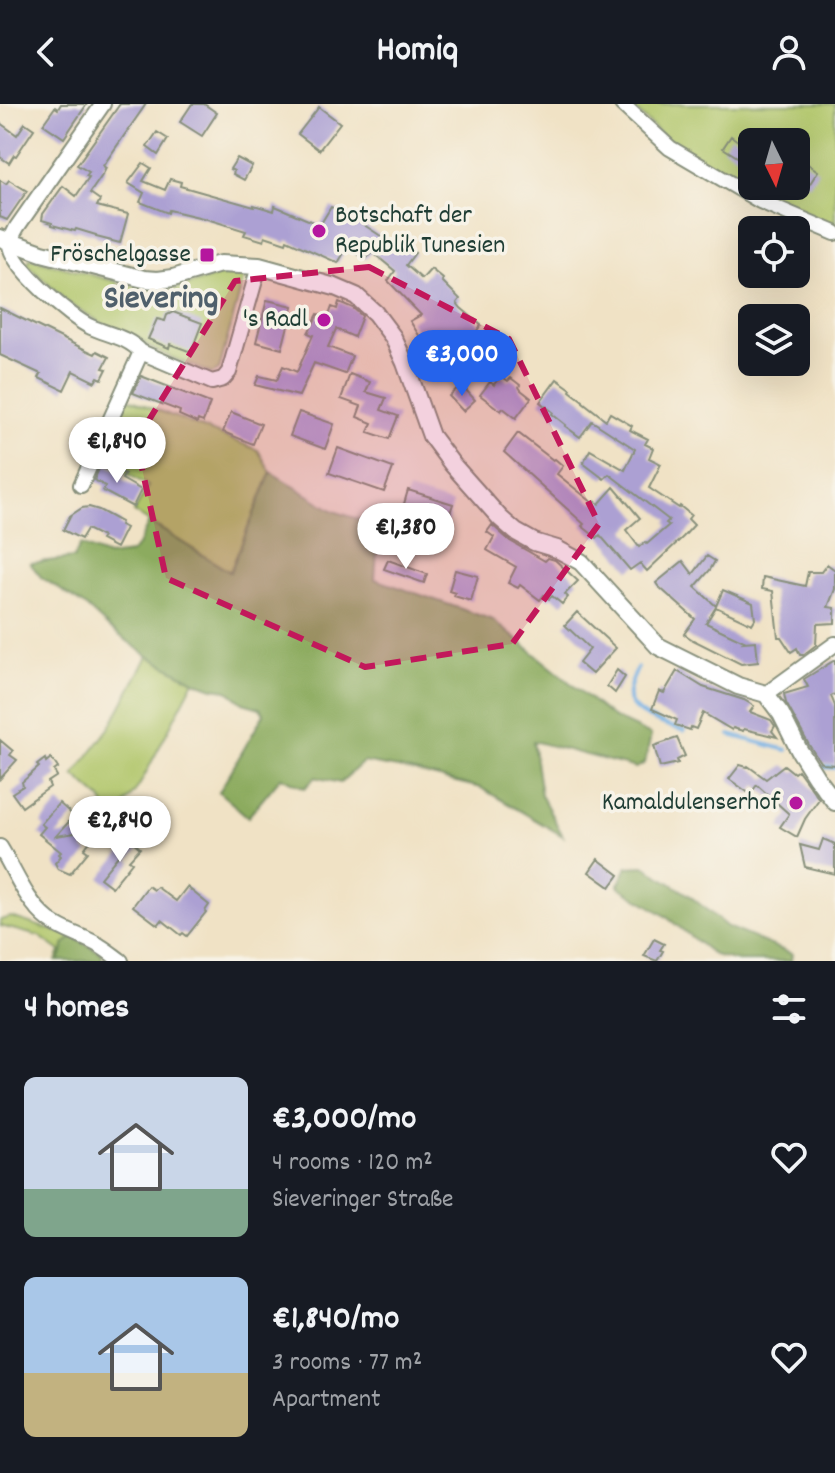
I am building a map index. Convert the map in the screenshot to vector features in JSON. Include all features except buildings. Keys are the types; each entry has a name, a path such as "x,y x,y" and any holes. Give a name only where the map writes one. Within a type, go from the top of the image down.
{"main road":[{"path":"5,240 126,275 158,280 192,274 220,264 259,266 356,296 375,313 393,337 431,436 500,518 534,542 557,549 581,562 658,646 738,686 766,694 781,714 816,777 835,802"}],"street":[{"path":"103,104 5,240 19,266 60,305 89,326 133,343 141,352 212,382 223,379 229,372 259,266"},
{"path":"622,104 670,148 760,201 835,233"},
{"path":"81,485 141,352"},
{"path":"766,694 835,644"},
{"path":"0,847 37,909 49,920 100,946 121,961"}],"highlighted area":[{"path":"369,267 509,339 599,524 512,644 365,667 166,578 136,441 235,281"}],"green space":[{"path":"629,104 835,104 835,231 810,220 810,216 800,216 763,200 810,200 810,128 738,128 738,185 669,142"},
{"path":"30,258 118,282 118,286 128,289 130,285 168,291 217,276 243,275 219,370 212,374 161,353 136,336 107,326 68,303 27,264"},
{"path":"127,398 258,450 271,472 230,573 134,512 148,486 101,457"},
{"path":"271,472 334,511 379,526 375,579 493,620 612,717 651,735 645,763 636,768 533,741 541,795 563,836 481,788 363,762 340,783 315,777 305,788 281,777 248,817 219,792 264,714 260,708 243,703 227,690 194,681 148,656 85,606 41,577 30,563 74,558 80,545 108,556 131,553 149,522 230,572"},
{"path":"148,656 194,681 139,786 113,820 101,799 74,775 110,727"},
{"path":"644,866 689,895 727,927 792,954 791,961 738,961 714,955 664,915 618,886 627,867"},
{"path":"11,917 73,937 65,944 59,961 56,961 60,951 39,936 0,926 0,920"},
{"path":"73,937 102,953 102,961 59,961 65,944"}],"waterway":[{"path":"638,667 629,692 633,707 648,718 684,731"},
{"path":"730,735 787,750"},
{"path":"819,767 835,768"}],"place":[{"name":"Botschaft der Republik Tunesien","path":"319,231"},
{"name":"Fröschelgasse","path":"207,255"},
{"name":"'s Radl","path":"324,320"},
{"name":"Kamaldulenserhof","path":"796,803"}],"district":[{"name":"Sievering","path":"161,300"}]}
